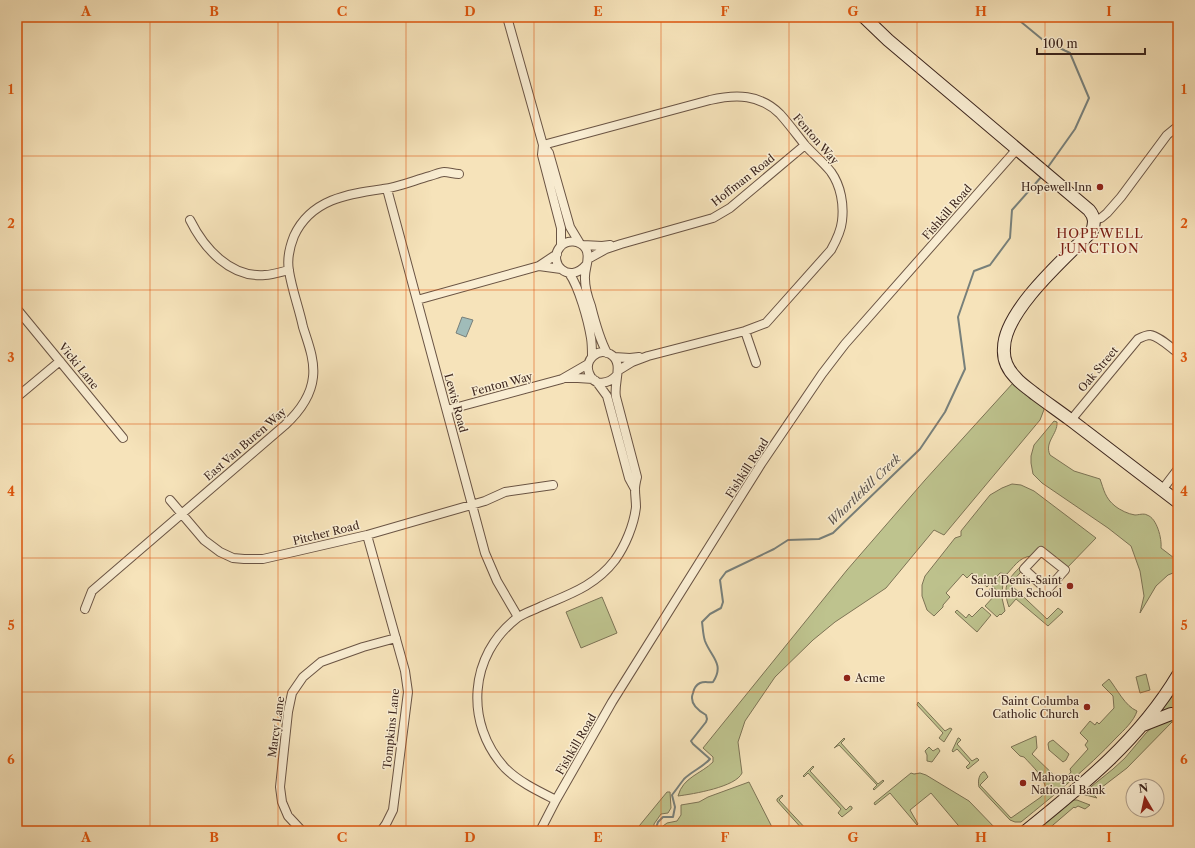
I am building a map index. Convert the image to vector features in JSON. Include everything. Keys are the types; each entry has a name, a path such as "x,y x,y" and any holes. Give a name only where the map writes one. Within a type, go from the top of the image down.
{"main road":[{"path":"864,17 888,40 1089,210 1093,215 1094,226 1092,231 1035,289 1021,307 1011,324 1006,337 1004,359 1008,368 1019,382 1178,502"},
{"path":"1026,831 1098,771 1142,726 1176,683"},
{"path":"1142,726 1171,714 1178,715"}],"street":[{"path":"509,17 543,145 542,155 561,228 557,262 574,280 592,339 588,373 607,396 629,478 635,489"},
{"name":"Fenton Way","path":"543,145 726,96 742,96 762,101 780,114 805,145 831,172 839,188 843,206 842,222 838,236 831,250 766,323 648,356 632,362 618,373"},
{"path":"1094,220 1101,218 1107,213 1121,197 1167,134 1178,126"},
{"path":"543,145 549,153 570,227 588,253 585,279 586,292 599,335 618,364 615,392 637,477 635,489 636,507 633,521 626,542 615,560 599,577 581,589 518,617 497,638 486,656 480,675 477,693 478,715 484,734 494,752 505,768 525,784 556,800"},
{"name":"Hoffman Road","path":"587,262 606,249 713,218 730,208 805,145"},
{"name":"Fishkill Road","path":"540,831 612,702 762,464 822,374 845,344 1017,149"},
{"name":"East Van Buren Way","path":"85,609 92,591 296,415 303,405 312,386 314,369 289,270 290,246 296,232 305,218 312,211 329,201 340,197 387,188 443,172 459,174"},
{"name":"Lewis Road","path":"387,188 485,553 497,581 518,617"},
{"path":"190,220 200,236 216,256 234,269 241,272 265,276 289,270"},
{"path":"417,300 539,266 569,242 581,244"},
{"name":"Hoffman Road","path":"581,244 602,246 621,244"},
{"path":"539,266 577,272 582,270 587,262"},
{"name":"Vicki Lane","path":"17,309 123,438"},
{"path":"745,330 756,363"},
{"name":"Oak Street","path":"1071,420 1138,340 1152,335 1157,337 1178,354"},
{"path":"590,361 599,353 611,354"},
{"name":"Fenton Way","path":"611,354 630,358 648,356"},
{"path":"17,397 60,361"},
{"name":"Fenton Way","path":"562,378 590,361"},
{"path":"594,380 607,383 613,380 618,373"},
{"name":"Fenton Way","path":"447,410 562,378 594,380"},
{"path":"1162,490 1178,469"},
{"name":"Pitcher Road","path":"170,500 204,540 220,552 234,558 263,559 367,534 472,505 505,492 553,484"},
{"name":"Tompkins Lane","path":"367,534 405,671 408,692 393,810 381,831"},
{"path":"1041,551 1065,570 1047,590 1024,569 1033,559 1041,551"},
{"name":"Marcy Lane","path":"302,831 288,816 282,802 280,787 288,712 292,693 303,677 320,662 363,647 396,638"}],"green space":[{"path":"1013,383 1045,407 1040,420 944,535 934,530 886,588 835,622 813,640 775,677 745,721 738,742 742,773 738,778 723,786 713,789 678,796 680,790 688,780 713,762 713,757 703,748 847,570 925,480"},
{"path":"1054,421 1057,422 1057,426 1049,446 1050,455 1074,471 1100,479 1107,497 1119,509 1135,515 1146,514 1151,517 1158,529 1161,539 1161,548 1178,561 1178,571 1168,575 1156,586 1140,613 1144,596 1140,571 1131,546 1108,528 1042,483 1033,474 1031,456 1034,445"},
{"path":"1012,484 1021,485 1034,491 1096,538 1065,570 1041,551 1037,556 1027,557 1020,560 1007,574 1000,573 987,587 972,573 967,578 963,574 946,593 950,597 934,616 927,610 922,596 922,585 925,576 955,538 961,536 961,531 990,495"},
{"path":"1024,563 1029,563 1010,584 1047,619 1058,608 1063,612 1048,626 1016,599 1009,607 1006,587 1014,573"},
{"path":"1001,575 1006,575 1003,582 1002,595 992,586"},
{"path":"991,587 1002,598 1005,611 997,617 985,606 995,595 989,589"},
{"path":"602,597 617,633 581,648 566,612"},
{"path":"982,607 991,615 977,632 955,612 957,610 966,618 969,614 972,617"},
{"path":"1146,674 1150,690 1140,693 1136,677"},
{"path":"1109,679 1125,701 1137,711 1136,715 1125,729 1105,749 1058,792 1021,822 1010,820 979,787 980,775 985,772 988,777 980,785 1011,818 1041,797 1046,790 1041,776 1024,757 1020,756 1011,747 1036,736 1037,748 1032,754 1058,779 1062,775 1066,778 1071,772 1070,769 1088,749 1085,745 1088,741 1080,733 1090,721 1095,725 1097,722 1099,724 1114,708 1113,696 1102,685"},
{"path":"1172,696 1178,700 1178,711 1159,714"},
{"path":"918,702 945,731 950,728 952,729 944,742 939,738 943,733 917,705"},
{"path":"1178,718 1178,725 1172,722 1127,768 1093,794 1097,798 1082,794 1125,758 1146,733 1157,723"},
{"path":"844,738 845,739 841,743 878,784 883,780 884,781 874,790 873,789 877,785 839,745 834,748"},
{"path":"958,738 961,740 957,744 972,761 977,758 979,760 968,769 966,767 970,763 957,749 953,752 952,751"},
{"path":"1053,740 1069,754 1063,762 1049,750 1048,744"},
{"path":"929,747 933,751 938,748 940,751 932,762 927,761 925,751"},
{"path":"813,766 814,767 810,771 846,810 850,806 852,807 852,809 842,817 838,813 841,809 808,773 804,777 803,776"},
{"path":"911,773 926,775 969,801 998,831 963,831 931,793 910,810 918,824 917,825 890,793 875,805 874,803"},
{"path":"749,782 774,831 664,830 663,826 667,823 677,821 681,815 681,805 699,802 708,797"},
{"path":"667,792 670,792 671,808 668,813 661,814 654,824 654,831 635,831"},
{"path":"782,795 783,796 779,800 808,831 804,831 777,801 777,799"},
{"path":"1073,800 1090,805 1085,809 1078,806 1075,808 1074,807 1046,831 1035,831"}],"water":[{"path":"462,317 473,320 466,337 456,333"}],"waterway":[{"name":"Whortlekill Creek","path":"1015,17 1043,40 1070,53 1089,98 1075,129 1048,167"},
{"name":"Whortlekill Creek","path":"658,831 656,828 658,822 663,817 673,817 675,807 672,795 684,779 710,759 691,741 707,719 706,715 695,706 692,697 695,687 702,682 713,682 718,670 716,661 705,641 702,622 710,614 721,608 723,602 720,580 726,572 774,549 788,540 819,539 833,533 920,449 945,412 965,369 958,317 974,271 990,265 1010,238 1012,210 1042,176"}],"place":[{"name":"Hopewell Inn","path":"1100,187"},
{"name":"Saint Denis-Saint Columba School","path":"1070,586"},
{"name":"Acme","path":"847,678"},
{"name":"Saint Columba Catholic Church","path":"1087,707"},
{"name":"Mahopac National Bank","path":"1023,783"}],"district":[{"name":"HOPEWELL JUNCTION","path":"1100,240"}]}
